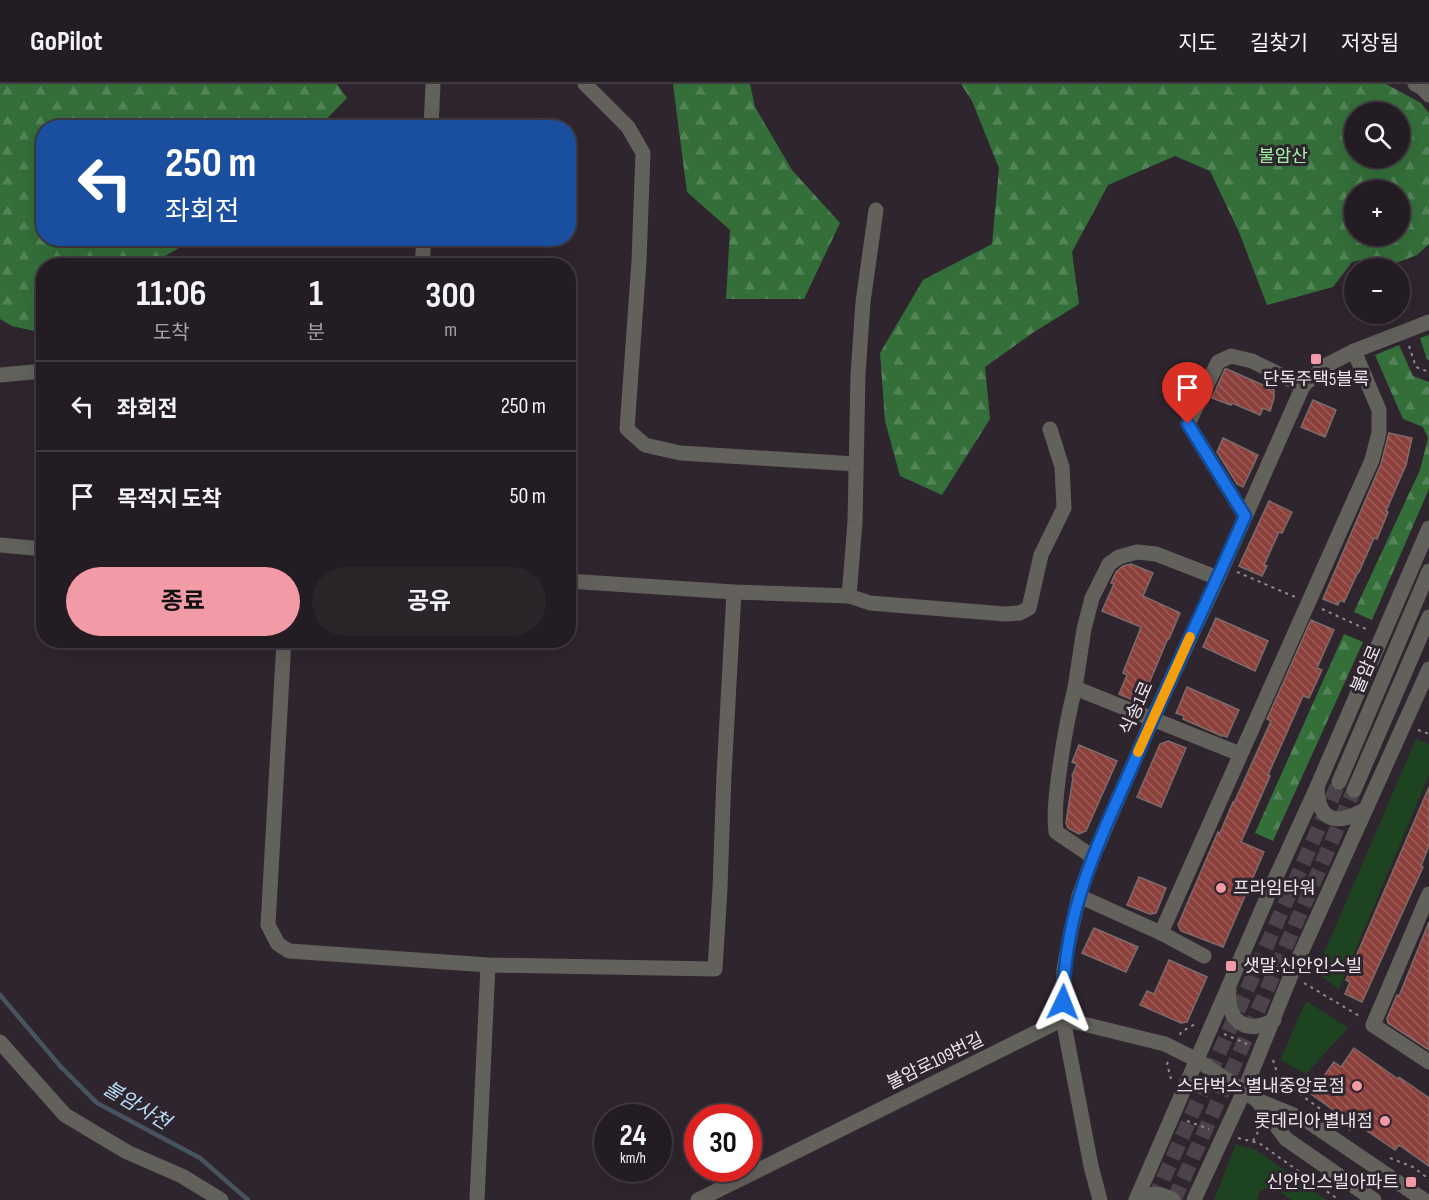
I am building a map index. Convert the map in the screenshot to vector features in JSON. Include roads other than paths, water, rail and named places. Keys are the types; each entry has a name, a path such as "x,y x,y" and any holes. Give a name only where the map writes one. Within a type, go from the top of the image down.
{"street":[{"path":"431,120 433,84"},
{"path":"585,84 628,127 643,153 639,261 627,429 645,445 680,453 856,464"},
{"path":"1415,84 1429,95"},
{"path":"849,596 855,522 862,302 876,210"},
{"name":"식송1로","path":"1100,1200 1091,1166 1063,1019 1064,969 1071,931 1079,896 1093,857 1152,720 1303,386 1325,366 1354,351 1429,322"},
{"path":"1161,933 1372,460 1379,433 1378,410 1354,351"},
{"path":"1245,516 1188,424 1218,363 1231,356 1252,361 1303,386"},
{"path":"0,375 36,372"},
{"path":"576,582 734,592 849,596 870,603 1005,614 1020,613 1029,608 1041,555 1064,508 1062,467 1050,429"},
{"path":"1136,1200 1429,528"},
{"path":"0,546 36,548"},
{"path":"1093,857 1056,832 1054,816 1061,758 1084,629 1092,598 1109,564 1119,557 1137,552 1156,554 1218,578"},
{"name":"불암로","path":"1339,782 1429,571"},
{"path":"284,648 268,925 278,944 289,951 488,965 715,969 734,592"},
{"name":"불암로","path":"1354,790 1429,617"},
{"path":"1194,1200 1244,1090 1291,975 1429,669"},
{"path":"1075,688 1240,754"},
{"path":"1317,788 1317,801 1322,811 1331,818 1352,817 1366,809"},
{"path":"1429,894 1373,1025 1429,1062"},
{"path":"1079,896 1161,933 1204,956"},
{"path":"477,1200 488,965"},
{"path":"1230,986 1228,998 1231,1009 1234,1018 1243,1025 1255,1027 1274,1020"},
{"path":"1063,1019 1165,1044 1197,1060 1257,1100 1306,1120 1424,1200"},
{"name":"불암로109번길","path":"698,1200 1063,1019"},
{"path":"0,1042 65,1115 127,1152 182,1176 221,1200"},
{"path":"1257,1100 1286,1139 1374,1200"},
{"path":"1142,1200 1145,1196 1160,1194 1173,1200"}],"waterway":[{"name":"불암사천","path":"0,995 61,1067 97,1103 200,1158 248,1200"}],"tunnel":[{"path":"1154,1200 1339,782"},
{"path":"1174,1200 1354,790"}],"place":[{"name":"단독주택5블록","path":"1316,359"},
{"name":"프라임타워","path":"1221,888"},
{"name":"샛말.신안인스빌","path":"1231,966"},
{"name":"스타벅스 별내중앙로점","path":"1357,1086"},
{"name":"롯데리아 별내점","path":"1385,1121"},
{"name":"신안인스빌아파트","path":"1411,1182"}],"park label":[{"name":"불암산","path":"1283,156"}]}
